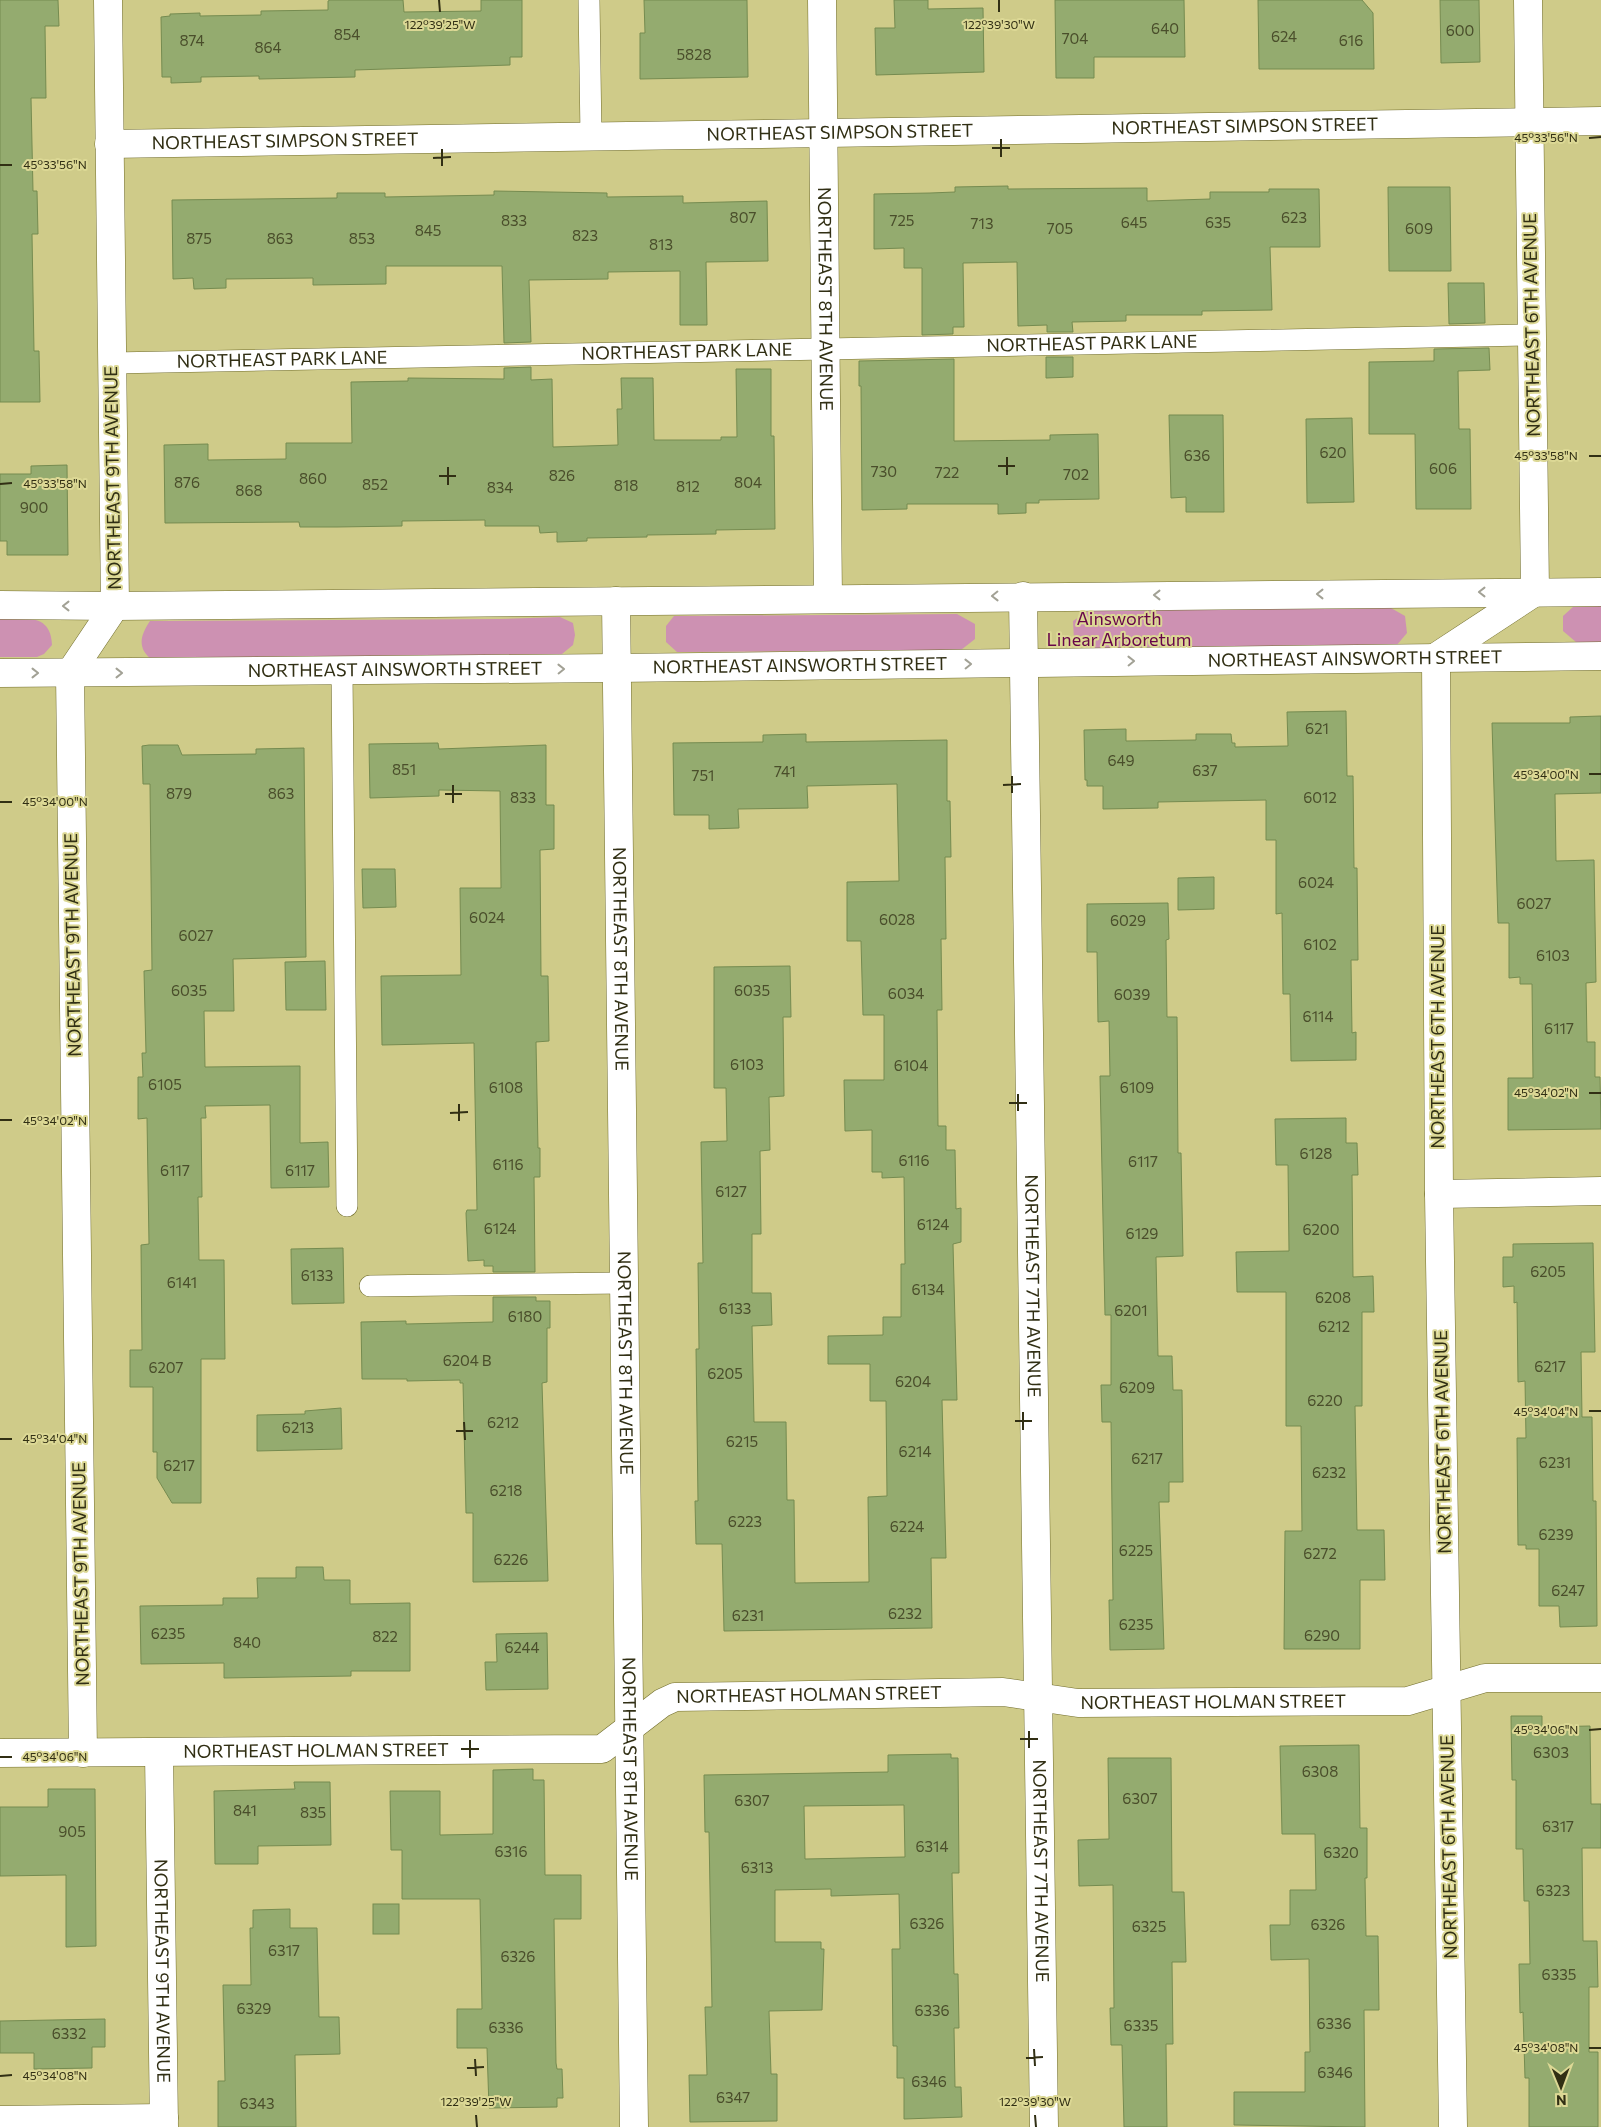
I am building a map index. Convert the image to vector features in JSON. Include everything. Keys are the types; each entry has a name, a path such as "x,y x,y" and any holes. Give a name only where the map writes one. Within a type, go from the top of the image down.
{"street":[{"name":"NORTHEAST 9TH AVENUE","path":"83,1753 70,673 115,606 108,0"},
{"name":"NORTHEAST 8TH AVENUE","path":"822,0 828,598"},
{"name":"NORTHEAST 6TH AVENUE","path":"1528,0 1535,592"},
{"name":"NORTHEAST SIMPSON STREET","path":"109,144 1601,121"},
{"path":"1436,657 1535,592"},
{"path":"0,605 115,606 1601,592"},
{"name":"NORTHEAST 7TH AVENUE","path":"1023,596 1044,2127"},
{"name":"NORTHEAST 8TH AVENUE","path":"616,601 634,2127"},
{"name":"NORTHEAST AINSWORTH STREET","path":"0,673 342,671 1601,656"},
{"name":"NORTHEAST 6TH AVENUE","path":"1436,657 1439,1194 1453,2127"},
{"path":"1439,1194 1601,1190"},
{"name":"NORTHEAST HOLMAN STREET","path":"0,1753 589,1750 602,1749 662,1703 675,1697 1003,1692 1078,1703 1408,1701 1485,1678 1601,1678"},
{"name":"NORTHEAST 9TH AVENUE","path":"159,1753 164,2122"},
{"path":"0,2120 164,2122"}],"lane":[{"path":"589,0 591,137"},
{"name":"NORTHEAST PARK LANE","path":"112,363 1532,335"},
{"path":"342,671 347,1206"},
{"path":"370,1286 624,1283"}],"green space":[{"path":"1601,606 1601,642 1576,642 1563,631 1563,616 1573,607"},
{"name":"Ainsworth Linear Arboretum","path":"1391,608 1405,616 1407,633 1396,646 1086,649 1074,640 1073,621 1090,610"},
{"path":"957,614 975,624 975,639 961,650 677,652 666,642 666,626 674,616"},
{"path":"560,617 573,623 575,635 573,645 562,654 152,660 142,646 142,637 150,621"},
{"path":"0,619 27,619 41,622 47,627 52,645 44,654 37,657 0,657"}],"building":[{"path":"0,0 58,0 59,26 45,26 46,98 31,98 33,191 37,191 38,234 32,234 34,351 39,351 40,402 0,402"},
{"path":"403,0 404,12 481,11 481,0 522,0 522,57 510,57 510,65 355,70 355,77 259,79 259,76 201,77 201,82 171,83 171,77 162,77 161,17 170,16 170,14 200,13 200,16 261,15 261,11 328,10 328,1"},
{"path":"644,0 747,0 748,77 640,79 640,33 645,33"},
{"path":"894,0 928,0 928,9 983,8 984,72 876,75 875,28 895,28"},
{"path":"1055,0 1184,0 1185,57 1094,57 1094,78 1056,78"},
{"path":"1258,0 1362,0 1373,13 1374,69 1259,69"},
{"path":"1440,0 1479,0 1480,62 1441,63"},
{"path":"1008,186 1008,189 1147,188 1147,201 1210,199 1210,192 1269,192 1269,189 1319,189 1320,247 1270,247 1272,310 1202,311 1202,315 1126,315 1126,321 1072,322 1073,332 1047,332 1047,325 1018,326 1017,262 963,263 964,327 953,327 953,334 922,335 922,268 904,268 904,248 874,249 874,194 955,192 955,187"},
{"path":"1388,187 1450,187 1451,271 1389,271"},
{"path":"494,191 607,193 607,197 683,196 683,203 767,201 768,261 706,262 707,325 680,325 680,271 608,272 608,279 529,280 531,342 504,343 502,266 386,266 386,284 313,285 313,278 226,279 226,288 194,289 193,278 173,279 172,200 337,198 337,193 385,193 385,197 494,195"},
{"path":"1448,283 1484,283 1485,323 1449,324"},
{"path":"1489,348 1490,370 1458,371 1459,429 1470,429 1471,509 1416,509 1415,434 1369,434 1369,362 1434,361 1434,349"},
{"path":"1046,357 1073,357 1073,377 1046,378"},
{"path":"954,359 954,441 1050,440 1050,435 1098,434 1099,499 1039,500 1039,503 1026,503 1026,513 998,514 998,504 907,504 907,509 862,510 859,361"},
{"path":"531,367 531,380 552,379 553,447 618,445 617,409 622,409 621,378 653,378 654,440 721,440 721,437 737,437 736,369 771,369 771,436 774,436 775,529 716,530 716,534 587,538 587,541 557,542 557,532 540,533 539,526 485,526 485,520 402,521 402,526 337,527 300,527 299,522 165,523 164,445 208,444 208,460 286,459 286,443 352,443 351,382 408,381 408,378 504,379 504,368"},
{"path":"1169,415 1223,415 1224,512 1186,512 1186,497 1171,498"},
{"path":"1352,418 1354,502 1307,503 1306,419"},
{"path":"67,465 68,555 7,555 7,541 0,541 0,474 31,474 31,466"},
{"path":"1346,711 1347,776 1353,776 1354,868 1357,868 1358,960 1351,960 1352,1033 1356,1032 1356,1060 1291,1061 1290,994 1283,994 1282,913 1276,914 1276,840 1266,840 1266,800 1158,802 1158,808 1103,809 1103,786 1087,786 1087,780 1085,780 1084,730 1126,729 1126,741 1196,740 1196,734 1231,734 1232,743 1235,743 1235,747 1288,746 1287,712"},
{"path":"1601,716 1601,793 1555,794 1556,861 1594,860 1596,982 1586,983 1587,1042 1595,1042 1595,1077 1600,1077 1601,1129 1508,1130 1508,1078 1533,1078 1532,984 1520,984 1520,977 1509,978 1509,923 1498,923 1492,723 1570,723 1570,717"},
{"path":"806,734 806,742 947,740 947,801 950,801 951,857 945,857 946,939 941,939 942,1010 937,1010 938,1126 946,1126 946,1150 955,1150 956,1209 961,1208 961,1242 953,1244 957,1400 942,1400 946,1558 931,1558 932,1628 724,1631 722,1544 696,1544 695,1501 698,1501 696,1349 699,1349 698,1263 703,1263 701,1142 727,1141 726,1088 714,1088 714,967 790,966 791,1017 783,1017 784,1096 769,1097 770,1150 760,1151 761,1234 752,1234 752,1293 771,1293 772,1325 752,1326 754,1422 786,1422 787,1500 794,1500 795,1583 869,1582 868,1497 887,1496 886,1401 870,1401 870,1364 828,1364 828,1336 883,1335 883,1317 901,1317 901,1264 905,1264 904,1177 882,1178 882,1172 872,1172 872,1130 845,1131 844,1080 884,1080 884,1015 863,1015 861,941 847,941 847,882 899,881 897,784 807,786 808,808 738,809 739,828 709,829 709,815 674,815 673,743 763,742 763,735"},
{"path":"438,743 439,749 546,745 546,805 554,805 554,849 540,850 541,976 548,976 549,1041 536,1042 540,1177 534,1177 535,1272 493,1272 493,1266 484,1266 484,1260 468,1261 466,1213 467,1210 477,1210 474,1043 382,1045 381,976 461,975 460,888 501,888 500,791 439,790 439,796 370,798 369,744"},
{"path":"178,745 182,755 256,754 256,749 304,748 306,957 233,959 234,1011 204,1011 205,1067 300,1066 300,1143 328,1142 329,1187 271,1188 270,1105 205,1106 206,1118 201,1118 202,1197 198,1197 199,1260 224,1260 225,1359 201,1359 201,1503 172,1503 157,1478 157,1452 153,1452 153,1387 130,1387 130,1350 142,1350 141,1245 149,1244 147,1118 138,1119 138,1077 143,1077 142,1053 146,1053 144,971 152,970 150,784 143,784 142,746"},
{"path":"362,869 395,869 396,907 363,908"},
{"path":"1214,877 1214,909 1178,910 1178,878"},
{"path":"1168,903 1169,939 1166,940 1167,1017 1177,1017 1178,1153 1181,1153 1183,1256 1156,1257 1158,1356 1172,1356 1173,1390 1182,1390 1183,1482 1169,1482 1169,1502 1159,1502 1164,1649 1110,1650 1109,1600 1113,1600 1111,1422 1102,1422 1101,1385 1111,1385 1111,1315 1105,1315 1100,1076 1110,1076 1109,1021 1098,1022 1097,952 1087,952 1087,904"},
{"path":"325,961 326,1010 286,1010 285,962"},
{"path":"1346,1118 1346,1143 1357,1143 1358,1175 1352,1175 1353,1277 1373,1276 1374,1312 1362,1312 1362,1406 1355,1406 1357,1530 1384,1530 1385,1580 1360,1580 1360,1649 1284,1649 1285,1531 1302,1531 1301,1426 1286,1426 1286,1292 1237,1292 1236,1252 1289,1251 1288,1165 1276,1165 1275,1119"},
{"path":"1593,1243 1595,1352 1581,1352 1582,1417 1592,1417 1593,1501 1596,1501 1597,1626 1560,1627 1559,1606 1539,1606 1539,1549 1526,1549 1526,1545 1518,1545 1517,1438 1526,1438 1525,1381 1518,1382 1517,1302 1514,1303 1514,1286 1503,1287 1503,1257 1513,1257 1513,1244"},
{"path":"343,1248 344,1303 292,1304 291,1249"},
{"path":"493,1297 536,1297 536,1301 550,1301 550,1328 547,1328 547,1382 542,1383 548,1581 473,1582 473,1513 466,1513 463,1383 460,1383 460,1380 407,1381 407,1379 362,1379 361,1322 406,1321 406,1324 493,1322"},
{"path":"341,1408 342,1449 257,1451 257,1415 305,1414 305,1411"},
{"path":"296,1567 323,1567 324,1580 350,1580 350,1604 410,1603 410,1671 351,1671 351,1676 224,1678 224,1663 141,1664 140,1606 223,1605 223,1598 258,1598 257,1578 296,1578"},
{"path":"547,1633 548,1689 486,1690 485,1662 497,1662 496,1634"},
{"path":"1511,1716 1542,1716 1542,1727 1590,1726 1591,1804 1601,1804 1601,1848 1582,1848 1583,1941 1597,1941 1598,1987 1589,1987 1589,2052 1598,2052 1598,2127 1529,2127 1529,2078 1525,2078 1523,2012 1520,2013 1519,1964 1530,1964 1529,1901 1524,1901 1523,1849 1516,1849 1516,1780 1512,1780"},
{"path":"1359,1745 1360,1828 1367,1828 1367,1878 1365,1878 1366,1936 1378,1936 1379,2010 1364,2010 1365,2127 1234,2125 1234,2092 1305,2092 1305,2052 1310,2052 1309,1959 1271,1960 1270,1925 1290,1925 1290,1890 1316,1890 1315,1834 1282,1834 1280,1746"},
{"path":"951,1754 951,1758 958,1758 959,1873 952,1873 954,1974 958,1974 959,2028 954,2028 955,2087 961,2087 962,2117 904,2119 904,2078 897,2078 897,2046 893,2046 892,1949 900,1949 899,1894 831,1896 831,1889 775,1890 775,1942 821,1942 821,1949 824,1949 822,2010 769,2011 771,2074 777,2074 777,2121 690,2122 689,2075 707,2075 705,2007 712,2007 709,1832 705,1832 704,1775 888,1772 888,1755","holes":["904,1805 905,1857 805,1859 804,1806"]},
{"path":"1108,1758 1171,1758 1172,1892 1184,1892 1186,1962 1172,1962 1173,2044 1166,2044 1167,2127 1124,2127 1122,2045 1111,2045 1110,2008 1114,2008 1113,1885 1079,1886 1078,1840 1109,1839"},
{"path":"533,1769 533,1780 544,1780 545,1875 581,1875 581,1919 554,1919 556,2063 557,2069 562,2069 563,2098 557,2098 557,2107 489,2108 487,2048 457,2048 457,2009 482,2009 480,1899 402,1899 402,1850 391,1850 390,1791 440,1791 440,1835 493,1834 493,1770"},
{"path":"294,1782 330,1782 331,1845 258,1846 258,1864 215,1864 214,1791 295,1789"},
{"path":"48,1789 95,1789 96,1946 66,1947 66,1875 0,1876 0,1807 48,1807"},
{"path":"373,1904 399,1904 399,1934 373,1934"},
{"path":"290,1909 290,1928 317,1928 319,2017 339,2017 340,2054 295,2055 296,2127 218,2127 218,2081 225,2081 223,1985 251,1985 250,1928 253,1928 253,1910"},
{"path":"105,2019 105,2047 92,2047 92,2068 34,2069 34,2053 0,2053 0,2021"}]}
